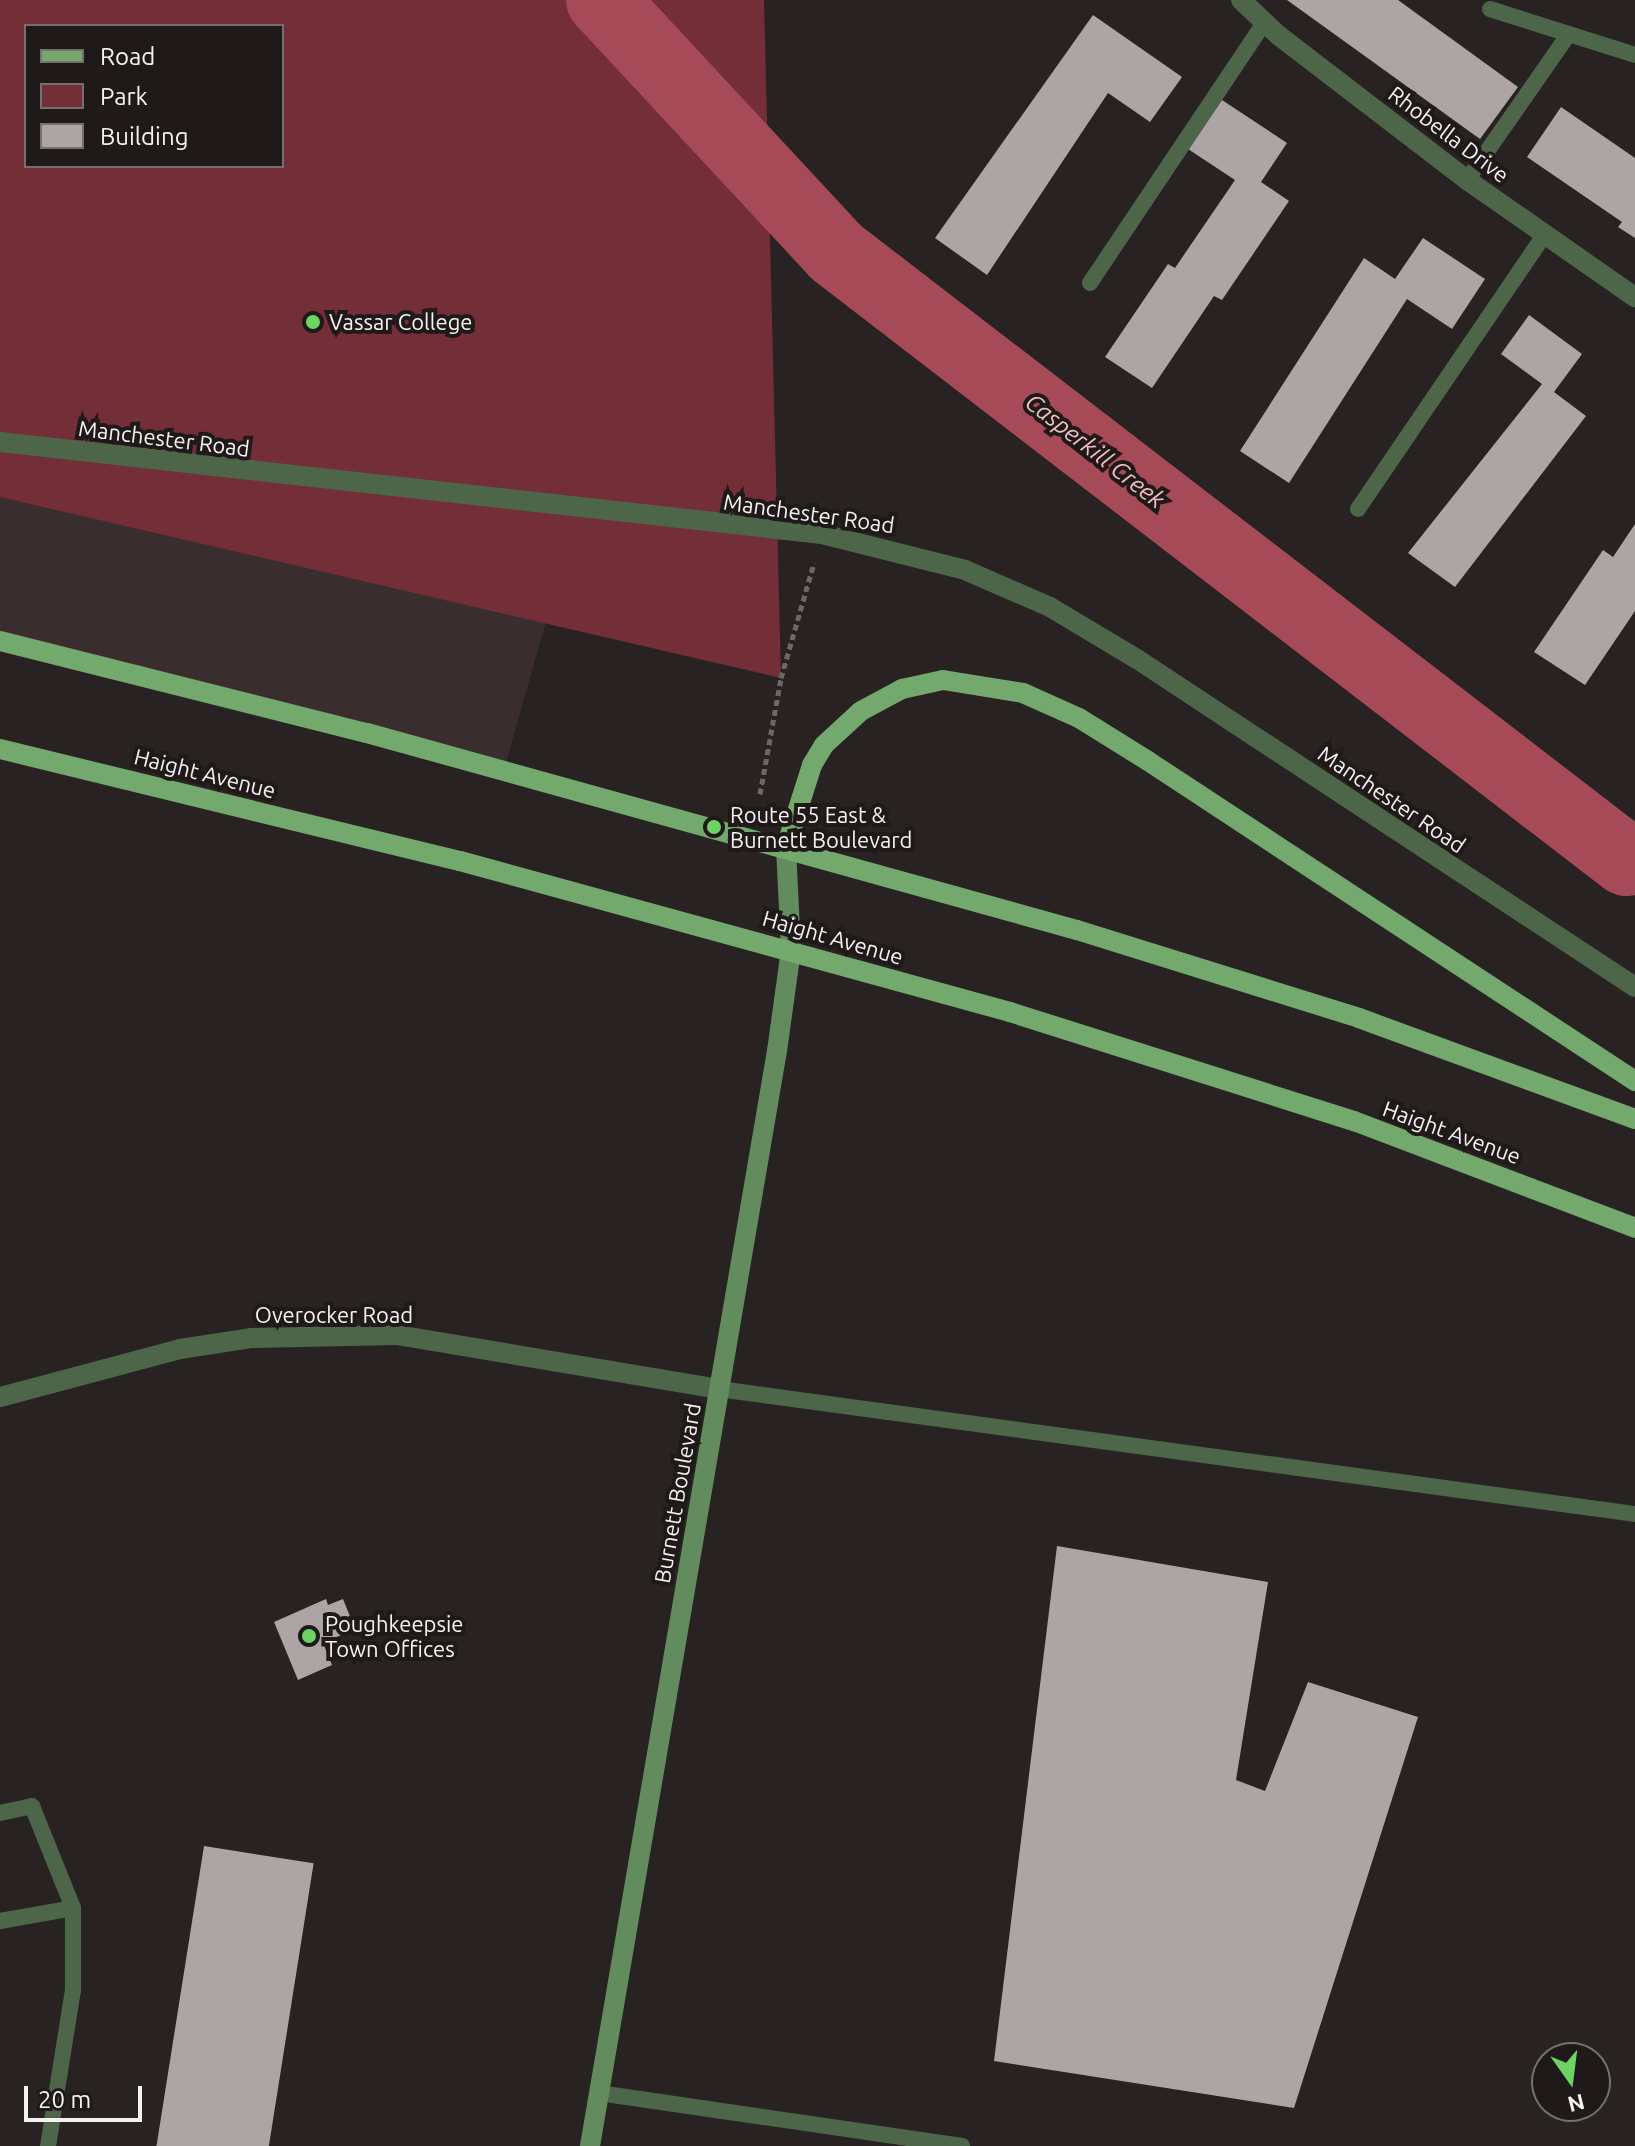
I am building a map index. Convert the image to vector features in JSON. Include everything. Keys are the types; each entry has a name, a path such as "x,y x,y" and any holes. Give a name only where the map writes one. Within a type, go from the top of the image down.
{"main road":[{"path":"0,641 339,725 786,847 1359,1018 1635,1119"},
{"path":"786,847 812,765 824,745 861,711 902,689 943,680 1023,693 1079,718 1148,761 1635,1081"},
{"name":"Haight Avenue","path":"0,749 460,861 791,950 1233,1080 1635,1228"}],"street":[{"name":"Rhobella Drive","path":"1241,0 1467,180 1635,297"},
{"name":"Manchester Road","path":"0,442 822,534 965,570 1050,607 1137,659 1635,987"},
{"name":"Burnett Boulevard","path":"590,2146 791,950 786,847"},
{"name":"Overocker Road","path":"0,1397 180,1349 252,1338 397,1335 719,1389"}],"lane":[{"path":"1490,9 1635,55"},
{"path":"1090,283 1265,22"},
{"path":"1467,180 1569,34"},
{"path":"1358,509 1545,234"},
{"path":"719,1389 1635,1514"},
{"path":"0,1813 32,1806 73,1908 73,1990 48,2146"},
{"path":"0,1921 73,1908"},
{"path":"599,2093 962,2146"}],"path":[{"path":"760,794 781,678 814,562"}],"shaded area":[{"name":"Vassar College","path":"0,0 710,0 587,477 505,766 0,636"}],"green space":[{"name":"Vassar College","path":"0,0 764,0 781,678 0,497"}],"building":[{"path":"1287,0 1398,0 1518,87 1480,139"},
{"path":"1093,15 1182,77 1150,122 1108,93 987,275 935,238"},
{"path":"1222,100 1287,143 1261,182 1289,201 1222,300 1214,296 1152,388 1105,357 1168,264 1175,268 1235,180 1188,149"},
{"path":"1561,107 1635,158 1635,238 1618,227 1622,222 1527,157"},
{"path":"1423,238 1485,279 1452,329 1407,299 1289,483 1240,451 1364,258 1395,279"},
{"path":"1529,315 1582,354 1554,392 1586,416 1455,587 1408,553 1542,384 1501,354"},
{"path":"1635,524 1635,611 1585,685 1534,652 1603,550 1613,557"},
{"path":"1057,1546 1268,1582 1236,1780 1265,1791 1308,1682 1418,1717 1294,2108 994,2061"},
{"name":"Poughkeepsie Town Offices","path":"326,1599 328,1605 343,1599 355,1629 323,1643 332,1665 298,1680 274,1622"},
{"path":"204,1846 314,1863 269,2146 156,2146"}],"waterway":[{"name":"Casperkill Creek","path":"602,0 836,252 1626,860"}],"place":[{"name":"Vassar College","path":"313,322"},
{"name":"Route 55 East & Burnett Boulevard","path":"714,827"},
{"name":"Poughkeepsie Town Offices","path":"309,1636"}]}
